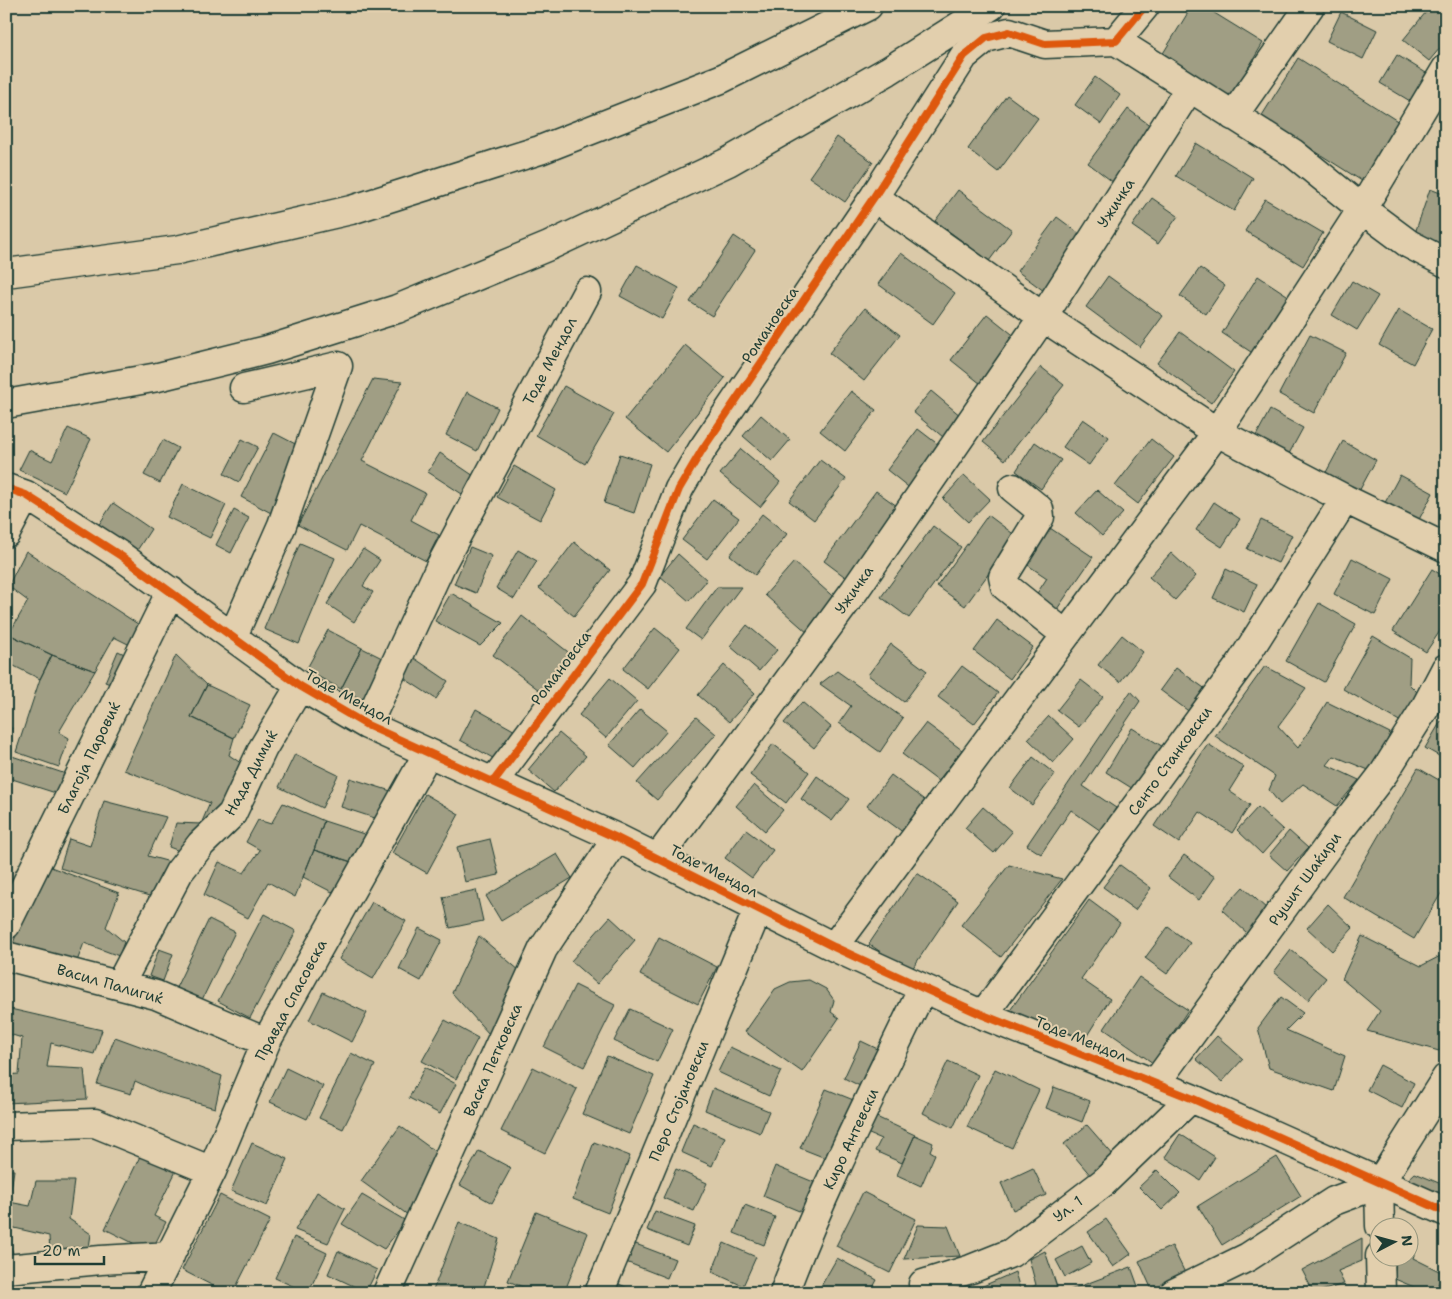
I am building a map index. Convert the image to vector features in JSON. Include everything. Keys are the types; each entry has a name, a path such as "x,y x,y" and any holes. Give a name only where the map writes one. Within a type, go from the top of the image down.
{"main road":[{"path":"6,272 177,250 351,210 540,150 721,79 868,6"},
{"path":"6,404 158,377 267,350 397,309 549,246 728,162 888,71 991,6"},
{"path":"1145,6 1116,41 1292,153 1409,244 1446,263"},
{"path":"1233,116 1310,6"},
{"name":"Романовска","path":"493,782 642,584 679,489 702,450 874,197 964,56 986,38 1008,32 1045,44 1116,41"},
{"path":"834,947 1217,432 1362,209 1446,69"},
{"name":"Ужичка","path":"658,858 854,590 1043,317 1189,89"},
{"path":"874,197 1043,317 1217,432 1446,548"},
{"name":"Тоде Мендол","path":"367,725 441,565 587,292"},
{"path":"233,636 282,525 338,366 244,388"},
{"path":"1013,488 1038,509 1040,518 1003,577 1004,586 1066,635"},
{"path":"6,533 16,492"},
{"name":"Тоде Мендол","path":"16,492 122,556 300,686 367,725 617,838 834,947 923,988 983,1015 1191,1098 1379,1184 1446,1212"},
{"name":"Сенто Станковски","path":"983,1015 1239,666 1346,499"},
{"name":"Благоја Паровиќ","path":"6,924 171,591"},
{"name":"Рушит Шаќири","path":"1155,1084 1337,834 1384,773 1425,708 1446,668"},
{"name":"Нада Димиќ","path":"120,984 179,872 201,844 232,814 263,748 300,686"},
{"name":"Правда Спасовска","path":"151,1293 212,1171 266,1042 428,753"},
{"name":"Васка Петковска","path":"387,1293 542,949 617,838"},
{"name":"Перо Стојановски","path":"599,1293 758,909"},
{"name":"Васил Палигиќ","path":"6,956 120,984 156,995 266,1042"},
{"name":"Киро Антевски","path":"784,1293 856,1127 923,988"},
{"path":"1380,1216 1379,1184 1446,1078"},
{"name":"Ул. 1","path":"923,1284 971,1270 1011,1253 1104,1182 1191,1098"},
{"path":"6,1126 95,1123 212,1171"},
{"path":"1174,1293 1248,1257 1334,1201 1379,1184"},
{"path":"6,1269 100,1260 170,1256"},
{"path":"1380,1266 1381,1293"}],"building":[{"path":"1192,6 1203,6 1263,43 1231,97 1162,55"},
{"path":"1431,6 1446,6 1446,41 1429,61 1403,40"},
{"path":"1341,12 1377,30 1363,59 1327,41"},
{"path":"1397,55 1431,76 1415,104 1380,83"},
{"path":"1298,58 1399,122 1362,181 1261,117"},
{"path":"1095,77 1120,95 1101,124 1075,105"},
{"path":"1007,95 1038,118 998,172 968,149"},
{"path":"1128,109 1159,132 1118,186 1088,163"},
{"path":"837,137 873,162 845,202 809,177"},
{"path":"1196,143 1253,178 1234,211 1176,176"},
{"path":"1430,189 1446,195 1446,247 1414,236"},
{"path":"958,190 1012,230 989,261 935,221"},
{"path":"1152,198 1178,216 1158,244 1132,226"},
{"path":"1265,199 1323,233 1303,266 1245,231"},
{"path":"1057,217 1088,240 1048,294 1017,271"},
{"path":"734,236 755,250 712,316 690,302"},
{"path":"901,253 955,293 933,324 878,284"},
{"path":"637,265 679,288 662,319 620,296"},
{"path":"1200,268 1225,286 1206,314 1180,296"},
{"path":"1108,276 1163,316 1140,347 1086,307"},
{"path":"1258,276 1290,297 1254,354 1222,333"},
{"path":"1352,281 1378,296 1357,330 1332,315"},
{"path":"865,308 900,335 864,381 829,353"},
{"path":"1399,310 1432,329 1413,364 1379,345"},
{"path":"987,314 1022,342 986,388 951,360"},
{"path":"1180,332 1234,372 1211,403 1157,363"},
{"path":"1310,335 1346,353 1314,413 1279,394"},
{"path":"685,345 725,378 666,452 625,419"},
{"path":"1041,367 1064,385 1005,460 983,442"},
{"path":"373,379 402,382 362,461 425,493 411,520 439,535 426,561 359,526 347,550 298,525"},
{"path":"564,386 614,414 585,464 536,435"},
{"path":"851,391 876,410 845,451 820,431"},
{"path":"931,391 961,416 943,437 913,412"},
{"path":"467,392 498,408 477,451 446,435"},
{"path":"1270,410 1303,428 1284,463 1251,445"},
{"path":"761,415 790,440 772,461 743,436"},
{"path":"1083,419 1109,437 1089,465 1063,447"},
{"path":"68,428 91,439 65,492 19,470 29,450 52,461"},
{"path":"918,429 944,449 912,490 887,470"},
{"path":"274,433 307,450 273,514 241,497"},
{"path":"242,439 258,447 239,482 224,474"},
{"path":"1151,439 1174,457 1138,504 1115,486"},
{"path":"163,440 178,448 160,483 144,475"},
{"path":"1343,441 1376,460 1357,495 1324,476"},
{"path":"1035,442 1061,460 1041,489 1016,471"},
{"path":"741,449 780,482 760,507 720,474"},
{"path":"440,453 474,476 462,494 428,472"},
{"path":"620,454 650,464 634,513 604,503"},
{"path":"820,460 846,479 814,520 789,501"},
{"path":"514,466 556,490 540,520 497,497"},
{"path":"964,475 990,499 968,522 943,499"},
{"path":"1400,475 1433,493 1414,529 1381,510"},
{"path":"183,484 226,505 210,538 167,517"},
{"path":"1097,490 1123,513 1102,536 1076,513"},
{"path":"876,491 904,511 852,582 824,561"},
{"path":"713,499 739,518 707,559 682,540"},
{"path":"1214,502 1240,519 1222,547 1196,530"},
{"path":"113,503 151,529 134,555 96,529"},
{"path":"234,510 249,518 231,553 216,545"},
{"path":"762,514 787,534 755,575 730,555"},
{"path":"988,515 1016,536 965,606 937,586"},
{"path":"1261,520 1292,535 1278,563 1247,549"},
{"path":"933,526 961,547 909,618 881,597"},
{"path":"1047,526 1093,557 1055,612 1034,598 1047,578 1023,562"},
{"path":"574,542 610,570 574,616 539,588"},
{"path":"300,543 335,558 299,644 264,629"},
{"path":"470,547 492,556 476,593 454,584"},
{"path":"363,549 380,560 363,586 373,592 354,622 327,604"},
{"path":"518,550 537,561 514,599 496,588"},
{"path":"26,551 144,628 134,647 114,637 95,671 52,655 9,634 28,601 8,586"},
{"path":"1171,553 1196,576 1175,600 1149,577"},
{"path":"678,554 707,580 689,601 660,576"},
{"path":"1352,558 1393,579 1375,615 1334,594"},
{"path":"794,562 838,601 809,634 765,595"},
{"path":"1226,569 1257,584 1244,612 1213,598"},
{"path":"1432,569 1446,578 1446,622 1426,652 1393,631"},
{"path":"717,587 741,587 701,640 686,629"},
{"path":"451,593 503,623 480,646 435,621"},
{"path":"1319,603 1356,624 1324,682 1286,661"},
{"path":"522,616 572,655 543,693 493,655"},
{"path":"997,620 1033,647 1010,679 974,651"},
{"path":"747,625 777,650 759,671 730,646"},
{"path":"655,628 680,648 648,689 623,669"},
{"path":"328,630 362,648 341,689 306,670"},
{"path":"6,633 52,655 40,679 6,662"},
{"path":"1122,635 1143,652 1120,682 1098,665"},
{"path":"1373,636 1410,658 1409,684 1425,700 1410,727 1343,689"},
{"path":"891,644 927,671 904,702 868,675"},
{"path":"362,648 386,660 365,701 341,689"},
{"path":"118,651 133,658 120,688 105,682"},
{"path":"52,655 95,671 59,732 69,738 59,767 16,752 40,679"},
{"path":"176,655 207,685 191,717 234,738 229,755 245,766 224,814 187,854 169,847 176,823 201,824 210,803 124,770"},
{"path":"414,658 448,681 436,699 402,677"},
{"path":"724,665 755,693 729,722 698,695"},
{"path":"962,666 998,693 974,724 938,697"},
{"path":"1265,666 1306,688 1278,726 1298,748 1327,702 1390,733 1376,773 1334,756 1327,765 1359,780 1337,806 1303,784 1280,804 1269,790 1275,776 1215,736"},
{"path":"1176,668 1207,690 1191,713 1160,690"},
{"path":"837,671 903,718 880,752 839,723 851,706 820,684"},
{"path":"610,678 637,701 606,738 579,715"},
{"path":"1081,680 1103,697 1079,727 1057,710"},
{"path":"207,685 250,705 234,738 191,717"},
{"path":"1131,691 1140,701 1083,786 1116,808 1101,831 1071,810 1041,854 1027,845"},
{"path":"802,702 831,727 814,748 784,723"},
{"path":"476,709 519,733 502,763 460,740"},
{"path":"640,709 667,731 635,768 609,745"},
{"path":"1049,716 1074,739 1053,763 1028,739"},
{"path":"696,717 716,734 657,800 637,783"},
{"path":"1441,721 1446,724 1446,760 1425,748"},
{"path":"926,723 962,750 938,781 902,754"},
{"path":"6,726 12,728 6,746"},
{"path":"1132,728 1165,748 1138,792 1106,772"},
{"path":"559,733 586,756 554,792 528,770"},
{"path":"773,744 809,772 786,803 750,775"},
{"path":"1208,744 1244,767 1229,791 1250,805 1232,833 1200,812 1179,843 1154,826"},
{"path":"295,754 338,775 322,808 279,787"},
{"path":"12,756 72,776 65,796 6,777"},
{"path":"1033,757 1055,774 1032,805 1010,788"},
{"path":"1418,768 1446,784 1446,885 1414,939 1343,897"},
{"path":"891,775 927,802 904,833 867,806"},
{"path":"817,776 849,799 832,821 801,799"},
{"path":"350,778 394,792 384,821 341,807"},
{"path":"754,785 783,810 765,831 736,806"},
{"path":"425,794 459,814 427,873 392,853"},
{"path":"104,801 166,817 148,856 181,865 149,896 60,868 69,839 90,846"},
{"path":"283,803 324,821 295,897 268,882 248,918 204,895 219,862 244,873 260,850 246,842 258,820 271,824"},
{"path":"983,807 1012,832 994,853 965,828"},
{"path":"1258,807 1283,830 1262,854 1237,830"},
{"path":"324,821 367,835 358,864 314,850"},
{"path":"746,830 773,850 752,878 725,858"},
{"path":"1289,831 1308,848 1287,871 1269,855"},
{"path":"490,839 499,875 465,882 457,847"},
{"path":"314,850 358,864 332,892 303,877"},
{"path":"557,854 572,878 501,921 486,896"},
{"path":"1184,855 1215,877 1199,900 1168,877"},
{"path":"43,864 119,893 106,927 124,942 119,956 84,943 74,969 12,946"},
{"path":"1009,865 1062,879 1001,957 961,925"},
{"path":"1120,865 1151,888 1135,910 1103,887"},
{"path":"917,873 958,901 910,972 869,944"},
{"path":"6,883 13,883 6,898"},
{"path":"1243,887 1268,910 1247,933 1222,910"},
{"path":"476,890 483,921 450,928 443,897"},
{"path":"1089,900 1120,923 1081,979 1110,999 1078,1050 1006,1016"},
{"path":"372,902 406,921 373,979 339,959"},
{"path":"1328,904 1353,928 1332,951 1307,928"},
{"path":"264,914 296,931 250,1018 218,1001"},
{"path":"610,917 635,940 597,984 571,961"},
{"path":"209,919 235,932 198,1008 172,996"},
{"path":"1168,927 1190,943 1167,974 1145,958"},
{"path":"419,928 442,940 421,981 399,969"},
{"path":"479,936 520,971 489,1034 452,993"},
{"path":"1362,936 1421,966 1446,953 1446,1041 1439,1051 1367,1031 1380,1011 1342,979"},
{"path":"659,937 717,967 698,1004 640,975"},
{"path":"159,949 173,954 163,981 149,976"},
{"path":"1291,950 1326,978 1308,1000 1274,972"},
{"path":"1139,977 1188,1010 1153,1063 1104,1029"},
{"path":"809,980 826,989 834,1000 831,1012 839,1018 802,1072 745,1032 775,989 790,982"},
{"path":"575,985 615,1005 584,1067 544,1047"},
{"path":"323,992 367,1013 352,1042 309,1020"},
{"path":"1281,997 1303,1013 1286,1030 1345,1056 1334,1091 1269,1068 1258,1028"},
{"path":"6,1008 102,1030 94,1054 51,1043 47,1067 84,1069 87,1099 6,1103 6,1075 19,1074 22,1038 6,1033"},
{"path":"630,1009 673,1029 657,1062 614,1041"},
{"path":"445,1020 478,1038 456,1079 422,1061"},
{"path":"1217,1036 1243,1059 1222,1082 1196,1059"},
{"path":"115,1037 222,1076 215,1108 161,1093 135,1081 131,1094 97,1084"},
{"path":"861,1041 884,1052 866,1089 844,1078"},
{"path":"730,1047 781,1071 769,1096 718,1072"},
{"path":"351,1053 375,1065 343,1129 319,1118"},
{"path":"607,1056 654,1076 629,1134 582,1114"},
{"path":"948,1061 978,1075 953,1128 923,1113"},
{"path":"1380,1065 1414,1083 1402,1108 1367,1090"},
{"path":"425,1067 456,1084 440,1114 409,1098"},
{"path":"533,1067 577,1089 545,1153 501,1131"},
{"path":"286,1068 323,1086 307,1119 270,1102"},
{"path":"995,1069 1039,1090 1012,1148 967,1127"},
{"path":"1054,1087 1090,1101 1082,1122 1046,1108"},
{"path":"713,1088 769,1111 760,1133 705,1110"},
{"path":"826,1089 861,1103 833,1161 800,1148"},
{"path":"870,1114 915,1135 902,1163 875,1151 881,1139 862,1131"},
{"path":"693,1123 725,1137 712,1166 681,1152"},
{"path":"1087,1125 1115,1157 1092,1177 1064,1144"},
{"path":"400,1126 447,1160 408,1215 361,1181"},
{"path":"1180,1134 1215,1157 1200,1180 1165,1157"},
{"path":"915,1135 933,1143 930,1151 935,1154 921,1186 897,1175"},
{"path":"594,1142 630,1156 608,1213 573,1199"},
{"path":"252,1143 288,1159 267,1206 231,1191"},
{"path":"144,1148 179,1165 154,1216 166,1222 151,1252 105,1229"},
{"path":"479,1151 511,1168 492,1203 460,1185"},
{"path":"1277,1157 1301,1196 1222,1245 1198,1206"},
{"path":"775,1166 816,1183 804,1213 763,1196"},
{"path":"1033,1168 1046,1195 1013,1210 1001,1183"},
{"path":"676,1169 707,1183 694,1211 663,1198"},
{"path":"6,1170 14,1170 9,1202 30,1206 36,1181 74,1181 69,1219 91,1234 88,1254 50,1253 49,1236 6,1226"},
{"path":"1157,1170 1180,1193 1162,1210 1139,1187"},
{"path":"1415,1173 1446,1186 1446,1206 1401,1186"},
{"path":"317,1192 345,1209 328,1243 295,1230"},
{"path":"863,1192 916,1219 890,1273 836,1246"},
{"path":"220,1195 270,1220 233,1293 227,1293 182,1270"},
{"path":"362,1195 406,1221 384,1249 342,1224"},
{"path":"745,1205 775,1217 764,1245 734,1233"},
{"path":"655,1211 695,1226 687,1246 647,1230"},
{"path":"536,1212 588,1233 564,1293 538,1293 508,1281"},
{"path":"1106,1219 1131,1254 1113,1267 1088,1232"},
{"path":"459,1222 499,1239 482,1293 432,1293"},
{"path":"918,1225 948,1226 960,1256 904,1259"},
{"path":"294,1237 327,1253 308,1293 275,1278"},
{"path":"1362,1238 1362,1261 1338,1271 1344,1284 1314,1293 1302,1270"},
{"path":"633,1243 675,1259 667,1278 626,1262"},
{"path":"724,1243 756,1257 743,1286 712,1272"},
{"path":"6,1246 11,1247 15,1260 6,1260"},
{"path":"1082,1246 1091,1263 1065,1277 1056,1260"},
{"path":"1172,1246 1186,1275 1152,1290 1139,1261"},
{"path":"338,1251 377,1270 366,1292 328,1274"},
{"path":"1045,1251 1059,1293 1021,1293 1036,1285 1029,1259"},
{"path":"837,1258 877,1280 870,1293 834,1293 821,1286"},
{"path":"1420,1262 1443,1273 1435,1293 1428,1293 1395,1279 1396,1266 1420,1266"},
{"path":"1131,1267 1139,1289 1130,1293 1071,1293 1070,1290"},
{"path":"1446,1268 1446,1293 1435,1293 1443,1273"},
{"path":"1015,1272 1021,1293 967,1293"},
{"path":"619,1284 639,1293 616,1293"},
{"path":"525,1288 538,1293 510,1293"}],"cycle path":[{"path":"493,782 642,584 679,489 702,450 874,197 964,56 986,38 1009,32 1045,44 1116,41 1145,6"},
{"path":"6,488 26,495 121,556 300,686 367,725 617,838 834,947 923,988 983,1015 1191,1098 1446,1212"}]}
